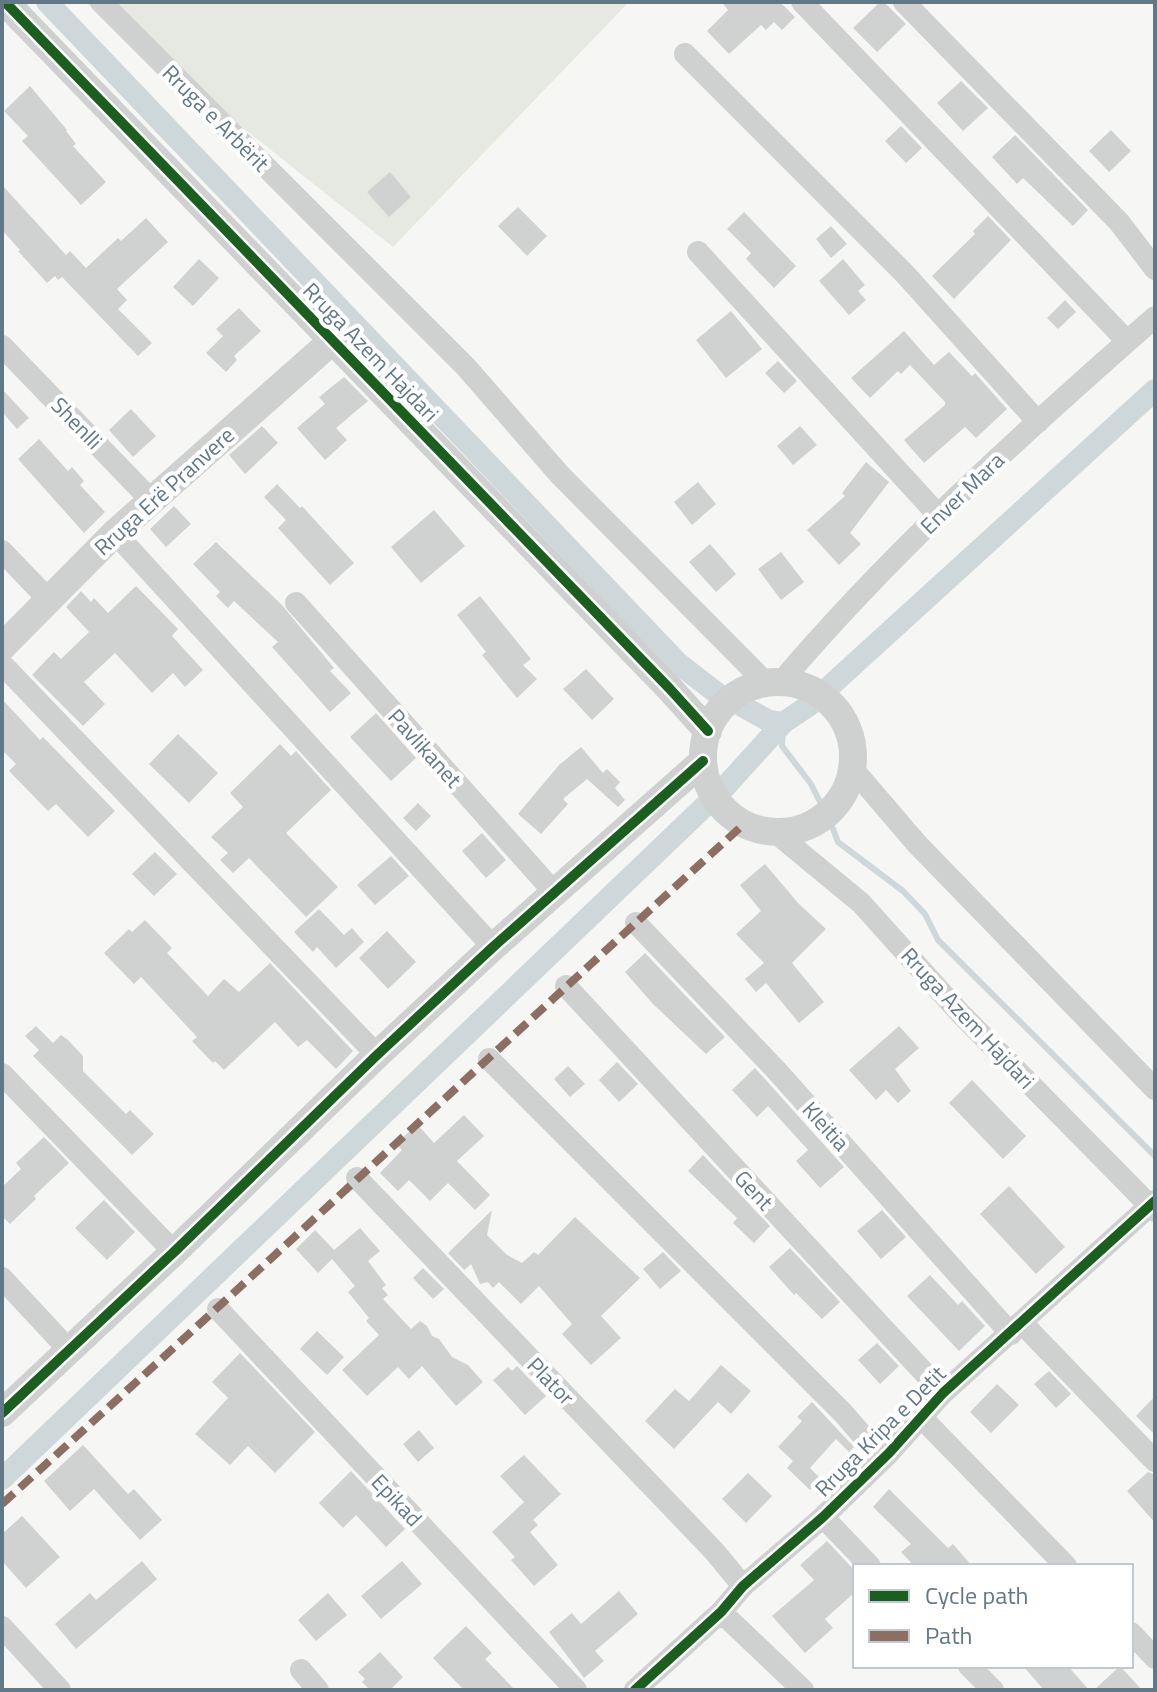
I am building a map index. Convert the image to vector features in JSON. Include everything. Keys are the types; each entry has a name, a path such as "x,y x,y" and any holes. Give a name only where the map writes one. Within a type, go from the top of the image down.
{"street":[{"name":"Rruga Azem Hajdari","path":"5,2 708,731"},
{"name":"Rruga e Arbërit","path":"101,2 466,367 560,475 773,682"},
{"path":"802,2 1127,341"},
{"path":"904,2 1119,222 1155,269"},
{"path":"685,54 904,273 1038,422"},
{"path":"698,252 938,515"},
{"name":"Enver Mara","path":"773,682 938,515 1155,317"},
{"name":"Rruga Erë Pranvere","path":"2,647 115,533 332,341"},
{"name":"Shenlli","path":"2,346 152,501"},
{"path":"115,533 493,947"},
{"path":"2,551 48,599"},
{"name":"Pavlikanet","path":"296,603 554,892"},
{"path":"2,664 377,1055"},
{"name":"Rruga Azem Hajdari","path":"773,682 737,694 725,704 708,731 703,761 706,777 720,805 744,824 775,832 861,903 960,1013 1153,1206"},
{"path":"773,682 812,690 836,709 850,737 852,768 841,798 819,820 805,827 775,832"},
{"path":"2,1413 493,947 703,761"},
{"path":"852,768 927,855 1155,1089"},
{"name":"Kleitia","path":"636,923 1016,1329 1155,1461"},
{"name":"Gent","path":"566,986 943,1393"},
{"path":"489,1059 843,1413 883,1459"},
{"path":"2,1074 174,1252"},
{"name":"Plator","path":"357,1178 703,1539 743,1586"},
{"name":"Rruga Kripa e Detit","path":"635,1690 721,1612 743,1586 823,1517 883,1459 943,1393 1153,1206"},
{"path":"2,1278 69,1350"},
{"name":"Epikad","path":"218,1309 576,1690"},
{"path":"921,1417 1064,1564"},
{"path":"823,1517 868,1564"},
{"path":"721,1612 803,1690"},
{"path":"2,1627 60,1690"},
{"path":"1133,1635 1155,1658"},
{"path":"971,1668 993,1690"},
{"path":"301,1670 318,1690"}],"shaded area":[{"path":"85,2 629,2 393,247"}],"building":[{"path":"722,2 780,2 795,17 782,30 774,22 766,30 761,25 729,54 707,31 728,10"},
{"path":"880,2 884,2 906,24 877,52 853,28"},
{"path":"961,81 988,108 963,131 937,103"},
{"path":"30,86 67,130 76,144 73,146 106,182 81,205 22,141 28,136 4,111"},
{"path":"901,126 922,148 906,163 885,141"},
{"path":"1111,130 1131,151 1109,172 1089,151"},
{"path":"1015,135 1088,210 1073,226 1023,178 1017,184 992,157"},
{"path":"390,172 411,197 389,217 367,192"},
{"path":"2,185 66,255 70,251 86,268 118,238 121,241 146,218 168,242 117,289 127,300 118,309 152,343 138,356 62,277 58,280 55,276 47,283 18,251 2,230"},
{"path":"518,207 547,236 527,256 498,226"},
{"path":"744,212 796,266 774,288 746,259 751,253 727,229"},
{"path":"988,216 1011,240 954,299 932,276 975,234 973,231"},
{"path":"831,226 847,244 831,258 816,239"},
{"path":"199,259 219,278 193,306 173,287"},
{"path":"843,259 865,285 858,291 866,300 849,315 819,281"},
{"path":"1065,300 1076,312 1058,329 1047,318"},
{"path":"239,308 261,331 234,356 237,360 226,372 206,353 223,336 216,329"},
{"path":"731,311 762,349 726,378 696,340"},
{"path":"904,331 934,365 949,352 972,376 975,373 1007,409 976,438 965,427 924,463 904,440 945,402 910,365 901,374 898,371 870,398 851,378"},
{"path":"778,361 797,381 784,393 765,373"},
{"path":"344,377 368,401 336,428 347,440 325,460 297,428 325,404 319,397"},
{"path":"2,389 29,418 17,429 2,412"},
{"path":"131,409 156,436 133,457 109,430"},
{"path":"262,426 278,443 245,474 229,455"},
{"path":"800,426 817,445 793,465 777,446"},
{"path":"39,439 68,471 72,467 84,481 80,485 105,512 84,533 18,459"},
{"path":"866,462 889,482 850,533 861,544 839,565 807,530 845,496 842,493"},
{"path":"698,482 716,504 692,525 674,502"},
{"path":"277,484 300,508 302,506 354,563 330,585 278,528 286,520 264,497"},
{"path":"174,506 191,524 166,547 150,529"},
{"path":"434,510 465,546 421,583 391,547"},
{"path":"216,542 282,605 334,668 330,671 351,693 330,712 272,647 278,642 234,601 228,608 216,596 220,592 193,564"},
{"path":"710,544 736,574 716,592 689,562"},
{"path":"781,552 804,582 781,600 758,569"},
{"path":"136,586 178,629 172,636 203,670 185,687 173,673 152,693 115,653 84,682 105,704 83,726 32,675 54,652 61,659 89,632 66,607 81,591 91,602 94,598 108,613"},
{"path":"480,596 531,659 523,665 537,679 517,698 482,655 486,652 457,615"},
{"path":"586,669 614,699 592,720 563,689"},
{"path":"2,699 115,811 88,837 56,804 48,811 9,771 16,764 2,750"},
{"path":"376,713 416,758 391,781 350,737"},
{"path":"178,734 218,773 189,803 149,764"},
{"path":"280,744 291,756 296,751 331,790 286,833 338,887 306,917 249,858 233,873 220,860 228,853 211,837 243,807 230,793"},
{"path":"581,747 603,773 607,769 620,782 615,788 625,800 618,807 587,779 563,799 568,804 541,834 518,814 559,765"},
{"path":"418,803 431,816 416,831 403,818"},
{"path":"482,833 506,860 486,878 462,851"},
{"path":"155,852 177,874 154,896 132,874"},
{"path":"391,856 409,876 375,905 357,885"},
{"path":"765,864 799,904 826,929 792,963 824,1002 799,1023 766,983 756,992 745,979 764,963 736,934 761,911 740,885"},
{"path":"319,909 344,935 352,928 364,942 336,968 317,947 313,952 294,932"},
{"path":"145,920 172,948 167,953 208,996 224,979 239,992 270,963 353,1051 336,1069 307,1040 298,1047 275,1022 224,1070 192,1041 197,1037 141,977 134,984 104,953 129,929 132,932"},
{"path":"387,931 416,962 388,989 359,958"},
{"path":"645,953 725,1037 706,1054 653,1004 625,972"},
{"path":"36,1026 53,1043 61,1035 68,1040 83,1056 83,1071 126,1114 130,1110 154,1134 132,1155 33,1056 39,1050 25,1036"},
{"path":"899,1026 919,1048 895,1069 911,1091 898,1103 886,1090 876,1100 849,1070"},
{"path":"617,1062 638,1084 619,1102 599,1080"},
{"path":"568,1066 585,1084 570,1097 554,1079"},
{"path":"755,1068 844,1167 820,1188 796,1161 808,1150 768,1106 757,1117 732,1090"},
{"path":"972,1080 1026,1136 1003,1159 949,1103"},
{"path":"464,1115 484,1136 457,1161 490,1195 475,1210 448,1183 430,1201 409,1180 398,1191 380,1173 402,1150 396,1144 417,1124 434,1143"},
{"path":"44,1137 69,1163 10,1224 2,1216 2,1187 21,1169 16,1163"},
{"path":"703,1155 770,1226 754,1243 733,1223 737,1218 688,1171"},
{"path":"1009,1186 1065,1247 1036,1274 980,1214"},
{"path":"104,1200 135,1232 107,1260 75,1228"},
{"path":"492,1210 487,1235 507,1255 522,1263 534,1252 538,1255 575,1217 640,1278 601,1316 621,1338 591,1365 562,1334 572,1324 539,1286 521,1304 499,1282 493,1288 488,1282 480,1284 471,1264 464,1270 448,1253"},
{"path":"882,1210 906,1237 881,1259 857,1231"},
{"path":"360,1228 380,1251 368,1261 386,1285 382,1288 388,1295 383,1299 411,1329 420,1321 427,1326 452,1357 468,1365 483,1382 456,1406 422,1366 409,1379 398,1367 367,1396 342,1370 379,1335 348,1292 355,1286 332,1259 318,1273 296,1249 315,1230 334,1250"},
{"path":"790,1248 840,1302 822,1319 796,1293 794,1295 769,1267"},
{"path":"663,1252 681,1271 660,1289 643,1269"},
{"path":"423,1268 444,1289 433,1299 413,1278"},
{"path":"930,1275 958,1305 962,1301 985,1326 959,1351 907,1296"},
{"path":"317,1331 344,1357 327,1375 300,1349"},
{"path":"877,1343 899,1366 880,1384 858,1360"},
{"path":"240,1353 315,1432 275,1473 248,1446 230,1465 195,1434 228,1398 212,1382"},
{"path":"721,1365 751,1391 731,1414 718,1402 674,1449 645,1421 675,1389 689,1401"},
{"path":"517,1366 546,1396 525,1415 493,1380 508,1367 512,1371"},
{"path":"1049,1371 1071,1394 1056,1408 1034,1384"},
{"path":"997,1384 1019,1405 991,1433 970,1412"},
{"path":"1155,1396 1155,1435 1136,1416"},
{"path":"812,1402 854,1447 849,1452 836,1439 810,1468 821,1479 810,1490 787,1468 793,1461 778,1447 802,1421 797,1417"},
{"path":"419,1430 434,1448 418,1462 403,1444"},
{"path":"83,1445 128,1494 134,1489 162,1520 140,1540 94,1489 70,1511 44,1481"},
{"path":"524,1455 561,1494 533,1520 538,1525 530,1532 558,1565 534,1586 511,1560 515,1557 492,1532 524,1502 500,1476"},
{"path":"351,1471 405,1529 386,1547 356,1515 343,1528 319,1503"},
{"path":"1148,1472 1155,1475 1155,1523 1127,1491"},
{"path":"748,1473 772,1496 746,1523 722,1499"},
{"path":"889,1489 948,1548 953,1544 970,1564 912,1564 901,1552 911,1544 873,1507"},
{"path":"22,1516 60,1557 26,1588 2,1561 2,1534"},
{"path":"827,1541 853,1569 853,1594 825,1619 833,1628 805,1653 772,1616 814,1580 800,1565"},
{"path":"142,1561 157,1579 76,1649 55,1624 90,1593 96,1600"},
{"path":"402,1561 422,1584 381,1619 361,1596"},
{"path":"619,1591 638,1614 595,1651 604,1661 584,1678 549,1632 572,1613 581,1624"},
{"path":"328,1593 347,1615 316,1641 298,1620"},
{"path":"466,1626 492,1653 485,1659 515,1690 464,1690 433,1658"},
{"path":"380,1652 403,1677 390,1690 370,1690 358,1672"},
{"path":"1025,1668 1070,1668 1089,1690 1044,1690"},
{"path":"1118,1668 1122,1668 1142,1690 1094,1690"}],"waterway":[{"path":"47,2 679,664 718,694"},
{"path":"829,687 1155,390"},
{"path":"724,788 783,723 811,704"},
{"path":"742,706 769,721 783,723"},
{"path":"783,723 782,746 811,784 820,802"},
{"path":"2,1479 706,805"},
{"path":"830,821 838,842 903,891 925,914 938,940 1155,1156"}],"marked path":[{"path":"2,1504 744,824"}],"cycle path":[{"path":"5,2 708,731"},
{"path":"2,1413 493,947 703,761"},
{"path":"635,1690 721,1612 743,1586 823,1517 889,1453 943,1393 1155,1201"}]}
